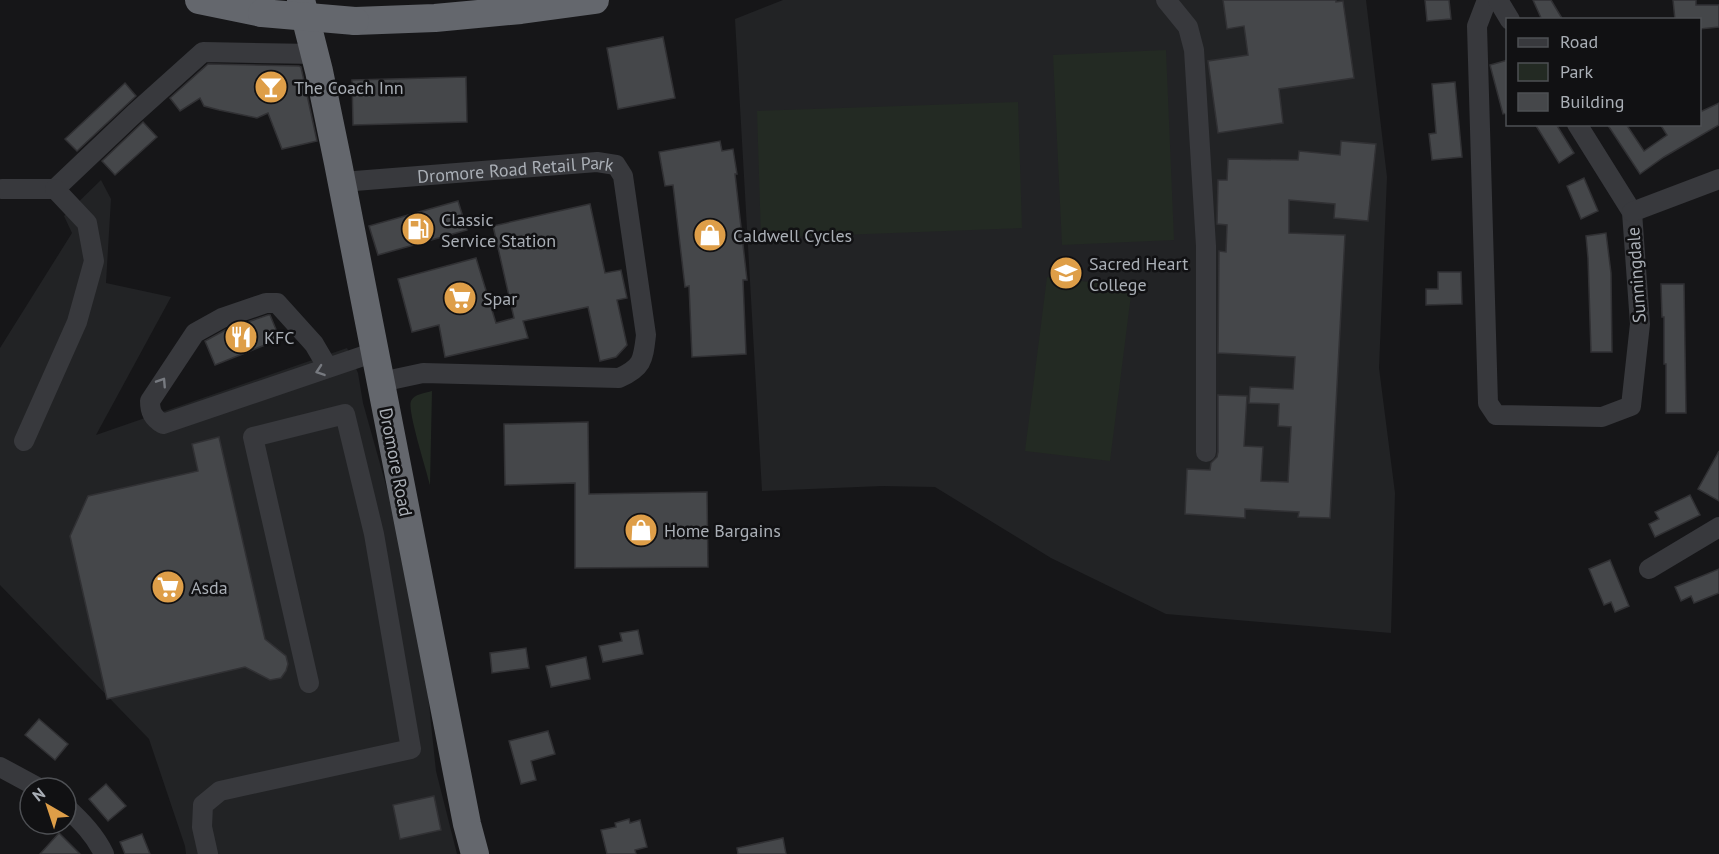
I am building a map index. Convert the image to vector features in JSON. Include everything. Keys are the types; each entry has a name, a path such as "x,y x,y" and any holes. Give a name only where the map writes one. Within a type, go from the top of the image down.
{"highway":[{"path":"199,0 262,13 355,21 435,18 595,0"},
{"name":"Dromore Road","path":"301,0 317,62 342,182 471,853"}],"street":[{"path":"1166,0 1188,27 1194,50 1206,246 1206,452"},
{"name":"Sunningdale","path":"1487,0 1477,26 1488,403 1496,415 1602,417 1631,406 1640,324 1632,212 1577,126"},
{"path":"1498,0 1509,18"},
{"path":"1,190 55,189 203,52 276,54 317,62"},
{"name":"Dromore Road Retail Park","path":"342,182 597,162 616,165 623,176 646,335 644,355 635,371 619,378 423,373 381,382"},
{"path":"1632,212 1719,179"},
{"path":"24,441 77,322 94,261 87,223 55,189"},
{"path":"328,368 314,344 277,303 266,303 222,318 195,333 150,401 150,411 163,424 328,368 375,352"},
{"path":"208,854 202,828 203,805 220,791 411,749 374,534 345,414 253,437 309,683"},
{"path":"1649,569 1719,527"},
{"path":"0,766 18,776"},
{"path":"78,819 87,828 104,854"}],"shaded area":[{"name":"Sacred Heart College","path":"783,0 1366,0 1387,177 1379,368 1395,493 1391,633 1166,614 1051,558 935,487 882,486 762,491 735,19"},
{"path":"101,180 111,199 106,283 171,297 96,435 347,348 358,373 363,403 396,521 422,638 436,771 457,854 186,854 149,739 0,585 0,348 72,233 64,216"}],"green space":[{"path":"1166,50 1174,240 1062,245 1053,55"},
{"path":"1018,102 1022,228 761,238 757,111"},
{"path":"1047,277 1132,287 1110,461 1025,451"},
{"path":"432,391 430,485 414,428 411,401 420,394"}],"building":[{"path":"1223,0 1343,1 1354,78 1279,89 1283,123 1218,133 1208,61 1248,55 1244,26 1227,29"},
{"path":"1425,0 1449,0 1451,19 1427,21"},
{"path":"1533,0 1551,0 1562,18 1541,18"},
{"path":"1673,0 1696,0 1696,5 1719,5 1719,27 1701,29 1701,18 1675,18"},
{"path":"663,37 675,98 618,109 607,48"},
{"path":"1506,61 1506,113 1503,114 1490,65"},
{"path":"208,64 301,67 317,141 282,149 268,113 257,118 219,110 204,106 200,98 180,111 170,98"},
{"path":"466,77 467,122 353,125 352,80"},
{"path":"1455,82 1462,157 1432,160 1429,134 1436,133 1432,84"},
{"path":"125,83 136,96 77,151 65,139"},
{"path":"1719,103 1719,125 1640,174 1608,126 1627,126 1644,151 1667,135 1661,126 1701,126 1701,112"},
{"path":"143,122 157,137 115,175 102,161"},
{"path":"1536,126 1557,126 1574,153 1559,163"},
{"path":"720,141 722,151 733,149 737,174 735,174 747,280 743,280 746,354 692,357 689,286 685,287 673,185 665,186 659,152"},
{"path":"1341,141 1376,144 1368,221 1334,218 1335,204 1289,200 1289,233 1345,235 1330,518 1298,517 1299,512 1245,509 1245,518 1185,514 1187,469 1210,470 1211,463 1217,457 1218,395 1247,396 1244,446 1263,447 1261,481 1288,482 1291,427 1278,426 1279,404 1249,403 1250,387 1293,389 1295,357 1218,353 1219,251 1226,252 1227,225 1217,224 1218,180 1227,180 1228,159 1298,160 1299,151 1340,155"},
{"path":"1584,178 1598,211 1581,219 1567,186"},
{"path":"458,201 467,230 378,255 369,226"},
{"path":"590,204 605,273 621,270 627,298 617,300 627,345 616,357 600,361 588,307 523,321 528,338 445,357 439,325 412,332 398,279 476,258 496,323 514,318 493,226"},
{"path":"1606,233 1611,273 1612,352 1591,352 1586,236"},
{"path":"1438,272 1461,272 1462,304 1426,305 1426,289 1438,289"},
{"path":"1661,284 1684,284 1686,413 1666,413 1666,364 1664,364"},
{"name":"KFC","path":"268,315 280,339 215,365 205,341 227,329"},
{"name":"Home Bargains","path":"588,422 589,494 707,492 708,567 575,568 575,483 505,485 504,424"},
{"name":"Asda","path":"219,437 265,639 286,656 288,664 286,671 281,678 270,680 245,667 107,699 70,536 88,496 198,471 192,444"},
{"path":"1719,451 1719,501 1698,489"},
{"path":"1690,495 1700,515 1655,537 1649,524 1659,519 1655,512"},
{"path":"1610,560 1629,606 1615,612 1611,602 1604,605 1589,569"},
{"path":"1719,569 1719,593 1694,603 1691,596 1681,601 1675,587"},
{"path":"638,630 643,654 603,662 599,646 622,641 620,633"},
{"path":"526,648 529,668 492,673 490,653"},
{"path":"586,657 590,679 551,687 546,666"},
{"path":"39,719 68,744 55,760 25,735"},
{"path":"548,731 555,754 531,761 536,780 521,784 509,741"},
{"path":"106,784 126,806 108,821 89,799"},
{"path":"434,796 441,830 400,839 393,805"},
{"path":"629,819 630,823 640,820 647,847 635,850 636,854 607,854 601,830 616,827 615,823"},
{"path":"142,834 150,854 125,854 120,842"},
{"path":"56,836 62,836 80,854 40,854"},
{"path":"783,838 786,854 738,854 737,848"}],"place":[{"name":"The Coach Inn","path":"271,87"},
{"name":"Classic Service Station","path":"418,229"},
{"name":"Caldwell Cycles","path":"710,235"},
{"name":"Sacred Heart College","path":"1066,273"},
{"name":"Spar","path":"460,298"},
{"name":"KFC","path":"241,337"},
{"name":"Home Bargains","path":"641,530"},
{"name":"Asda","path":"168,587"}]}
